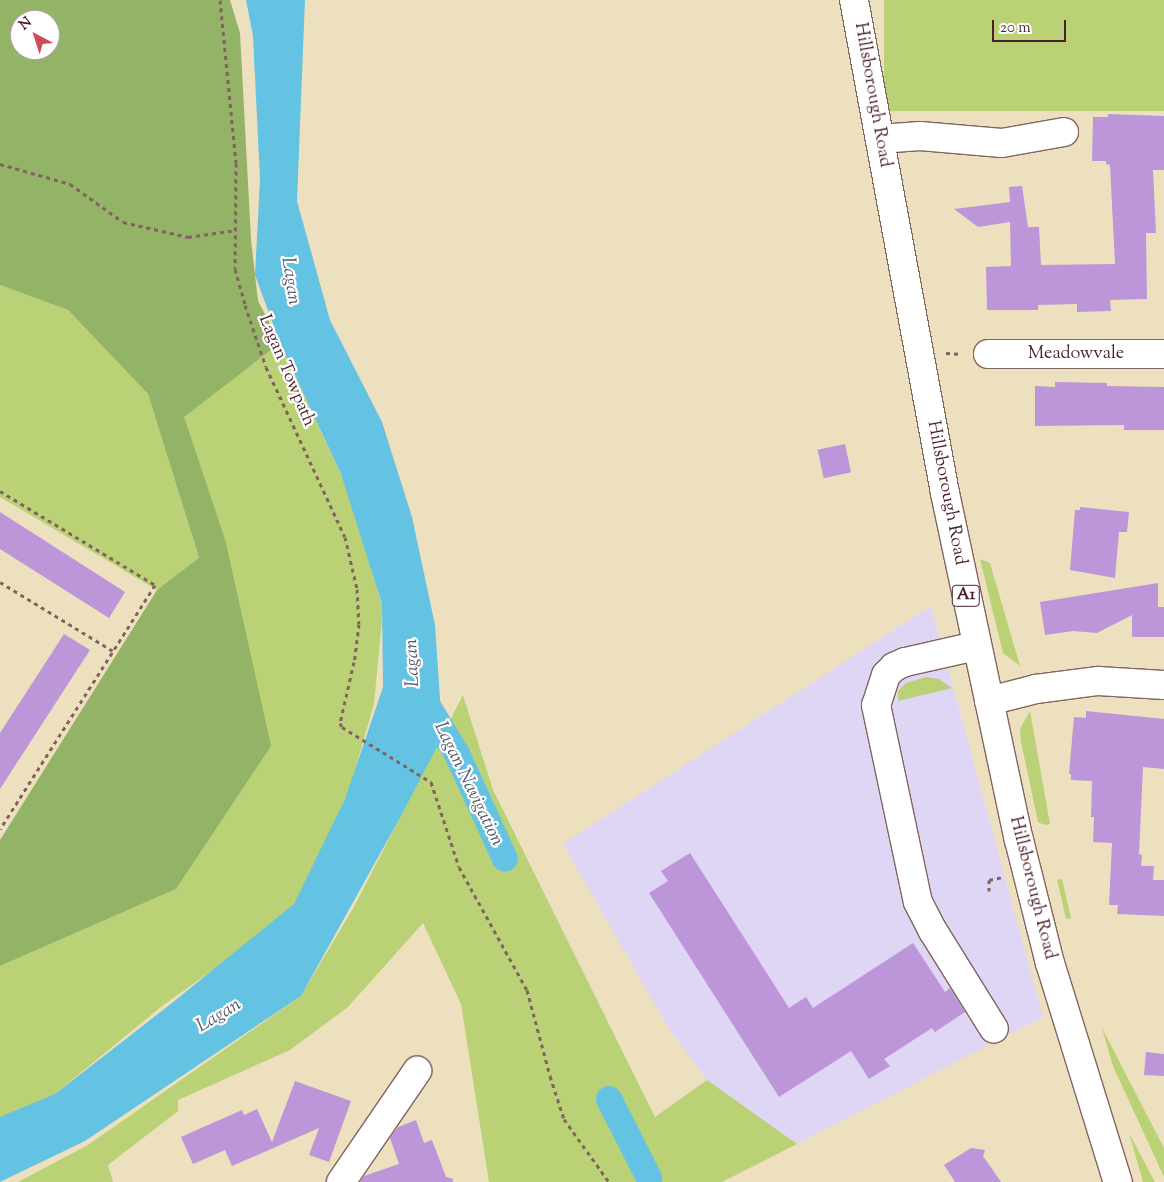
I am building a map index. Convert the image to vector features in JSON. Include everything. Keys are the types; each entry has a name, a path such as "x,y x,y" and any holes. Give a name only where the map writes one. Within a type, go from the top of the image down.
{"main road":[{"name":"Hillsborough Road","path":"854,0 918,354 988,701 1050,963 1118,1182"},
{"path":"880,139 920,136 1002,142 1064,132"},
{"name":"Meadowvale","path":"988,354 1164,354"},
{"path":"976,646 904,662 894,667 886,675 876,705 918,902 932,931 994,1029"},
{"path":"988,701 1036,688 1098,681 1164,685"},
{"path":"341,1182 417,1071"}],"path":[{"name":"Lagan Towpath","path":"220,0 236,163 235,268 244,305 266,367 345,537 357,590 359,624 354,662 340,723 342,727 431,782 459,867 527,990 550,1076 564,1119 609,1182"},
{"path":"0,164 70,184 123,222 188,237 235,230"},
{"path":"918,354 988,354"},
{"path":"0,491 155,585 0,828"},
{"path":"0,582 113,650"},
{"path":"989,891 990,880 1003,877"}],"shaded area":[{"path":"931,606 1043,1017 797,1144 707,1080 668,1027 563,844"}],"green space":[{"path":"0,0 230,0 240,33 251,240 258,301 280,343 184,417 225,539 271,746 176,889 0,966 0,840 157,590 199,558 148,394 68,310 0,285"},
{"path":"884,0 1164,0 1164,111 884,111"},
{"path":"0,285 68,310 148,394 199,559 157,590 0,497"},
{"path":"280,343 349,492 383,609 374,704 349,790 295,912 162,1006 44,1103 0,1120 0,966 176,889 225,539 183,416"},
{"path":"980,559 990,563 1020,666 1003,653"},
{"path":"926,677 939,679 952,688 898,701 898,691 906,683"},
{"path":"463,695 493,790 655,1117 707,1080 797,1144 722,1182 489,1182 461,1004 423,923 348,1007 290,1050 178,1100 178,1111 108,1165 113,1182 18,1182 88,1145 301,996 355,905"},
{"path":"1030,711 1050,824 1045,825 1038,822 1021,742 1020,729"},
{"path":"1062,879 1071,918 1066,919 1057,880"},
{"path":"1102,1028 1164,1148 1164,1177 1113,1066"},
{"path":"1129,1133 1155,1182 1143,1182"}],"water":[{"name":"Lagan","path":"246,0 305,0 297,201 330,320 382,422 412,517 435,625 442,728 437,747 401,816 301,996 85,1141 0,1182 0,1117 55,1094 172,1003 294,904 345,799 383,687 382,604 341,474 280,343 255,275 260,179 253,36"}],"building":[{"path":"1108,114 1164,116 1164,170 1153,170 1156,233 1146,233 1147,299 1110,300 1111,311 1077,312 1077,304 1038,305 1038,310 987,310 986,267 1011,266 1010,222 978,227 954,209 1010,202 1009,187 1022,186 1028,227 1039,227 1041,265 1115,264 1110,165 1106,164 1106,161 1092,161 1093,117 1108,117"},
{"path":"1055,382 1107,383 1107,386 1164,387 1164,430 1124,430 1124,425 1035,426 1035,386 1055,387"},
{"path":"845,444 851,472 824,478 818,450"},
{"path":"1080,507 1129,512 1127,532 1119,532 1115,578 1070,570 1075,510 1080,510"},
{"path":"0,512 125,592 109,618 0,549"},
{"path":"1158,583 1158,607 1164,607 1164,637 1132,637 1132,615 1097,633 1073,631 1045,635 1040,602"},
{"path":"64,634 90,650 0,789 0,733"},
{"path":"1086,711 1164,719 1164,769 1143,767 1139,854 1142,855 1141,866 1154,866 1153,880 1164,880 1164,916 1117,914 1118,905 1109,905 1112,843 1093,842 1094,817 1091,817 1092,781 1071,780 1071,774 1069,774 1074,717 1086,718"},
{"path":"690,853 789,1008 806,997 813,1008 913,943 945,992 950,988 965,1012 935,1032 932,1028 884,1059 890,1066 869,1079 851,1051 779,1097 649,893 668,881 661,871"},
{"path":"1146,1052 1164,1054 1164,1076 1144,1075"},
{"path":"295,1081 351,1101 329,1162 309,1155 319,1128 232,1166 225,1150 193,1164 181,1137 242,1110 244,1115 257,1109 272,1142"},
{"path":"416,1120 424,1143 432,1140 446,1177 453,1179 453,1182 360,1182 364,1176 399,1164 390,1138 398,1127"},
{"path":"971,1148 985,1150 983,1156 1001,1182 955,1182 944,1165"}],"waterway":[{"name":"Lagan Navigation","path":"423,698 457,754 505,859"},
{"name":"Lagan Navigation","path":"609,1099 649,1178"}]}
